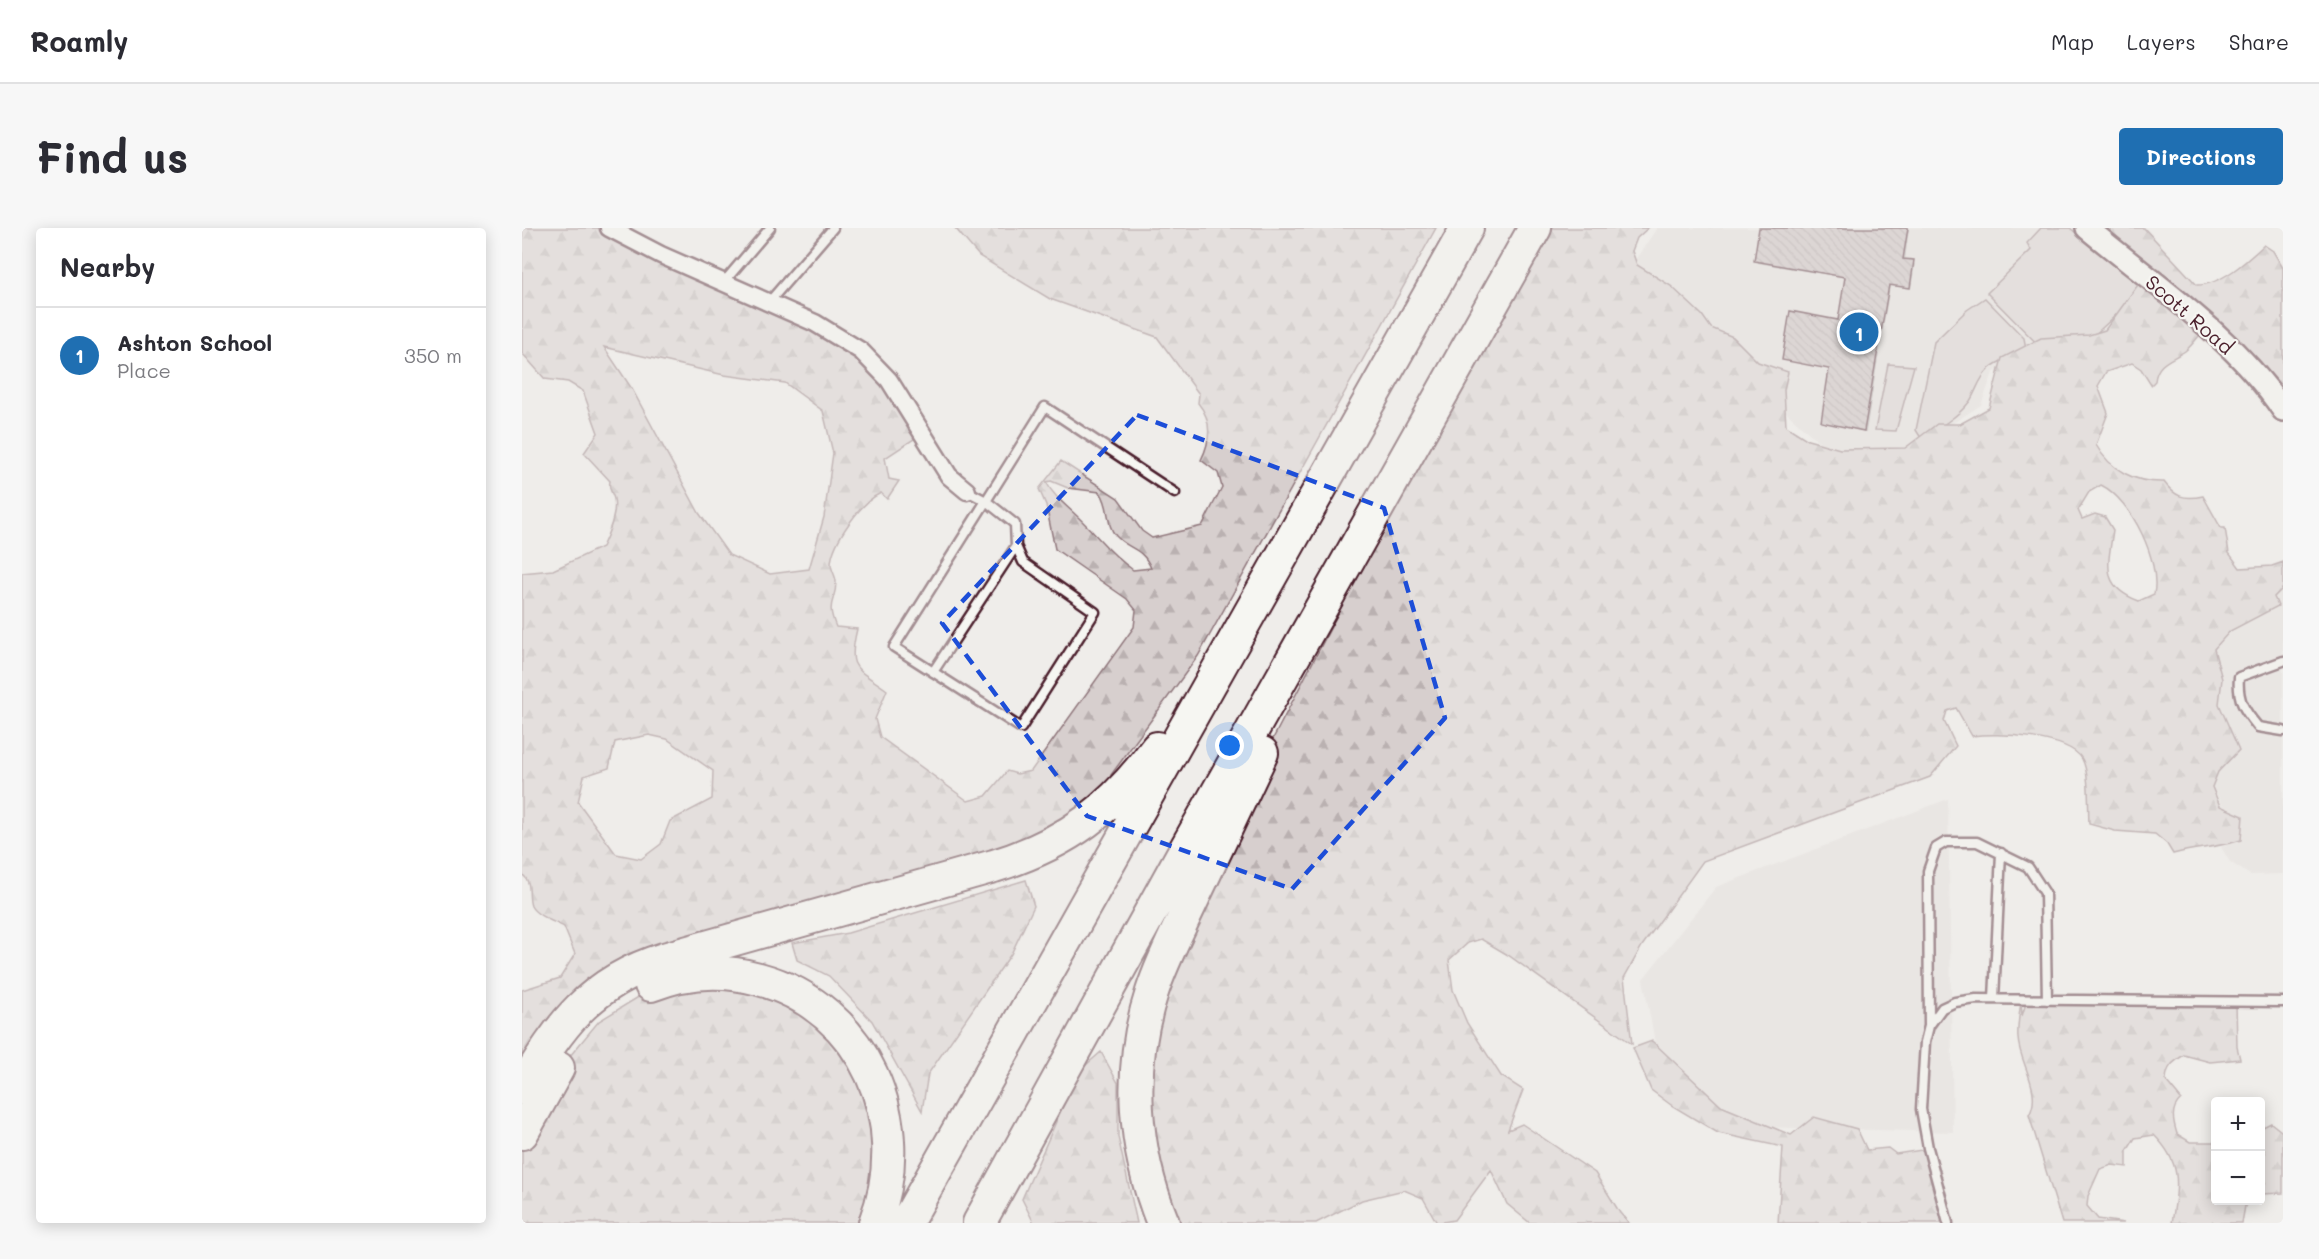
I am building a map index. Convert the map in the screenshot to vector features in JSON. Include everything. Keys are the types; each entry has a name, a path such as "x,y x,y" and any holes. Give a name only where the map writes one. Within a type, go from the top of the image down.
{"highway":[{"path":"906,1223 1467,228"},
{"path":"979,1223 1535,228"},
{"path":"1163,1223 1147,1176 1137,1116 1139,1050 1146,1012 1168,952 1262,753 1332,590"},
{"path":"522,1089 566,1020 591,996 632,970 1012,860 1046,847 1075,831 1106,807 1135,777 1240,633"},
{"path":"522,1133 574,1044 593,1022 616,1002 657,982 687,974 720,973 753,977 787,989 819,1008 846,1032 867,1063 881,1094 889,1137 888,1176 875,1223"}],"street":[{"path":"609,228 661,255 815,323 861,351 889,380 949,476 967,491"},
{"name":"Scott Road","path":"2087,228 2187,308 2255,372 2283,410"}],"lane":[{"path":"724,282 770,228"},
{"path":"769,302 833,228"},
{"path":"967,491 986,501 1015,524 1016,546 1023,562 1095,612 1021,728 894,647 986,501 1045,407 1175,493"},
{"path":"933,672 1016,546"},
{"path":"2283,661 2239,677 2238,693 2243,709 2258,727 2283,731"},
{"path":"1948,1223 1924,1132 1921,1109 1923,1059 1929,1026 1928,872 1936,848 1946,842 1977,842 2028,867 2045,893 2047,1000"},
{"path":"1994,999 2001,853"},
{"path":"1929,1026 1936,1012 1955,1002 1994,999 2283,1002"}],"highlighted area":[{"path":"1137,415 1384,508 1445,718 1292,889 1087,816 942,623"}],"shaded area":[{"path":"1657,228 2072,228 2152,293 2070,370 2029,354 1993,373 1981,405 1930,438 1895,453 1840,461 1728,360 1633,263"},
{"path":"2283,588 2283,874 2250,875 2230,862 2221,847 2241,840 2212,787 2218,772 2239,750 2219,704 2222,679 2214,649 2230,631 2278,605 2274,597"},
{"path":"1948,799 1953,1132 1758,1127 1662,1079 1643,979 1716,887"}],"green space":[{"path":"522,228 613,228 836,328 923,433 885,458 889,479 899,481 887,499 881,493 865,504 842,534 831,564 836,589 831,612 836,627 857,629 853,653 856,666 867,677 887,690 875,719 880,737 968,801 986,796 1007,771 1017,774 1031,771 1134,627 1136,610 1127,599 1055,549 1046,505 1039,489 1061,461 1118,498 1142,531 1152,538 1202,526 1222,487 1218,473 1201,460 1209,431 1206,417 1198,403 1199,394 1157,337 1050,299 979,256 955,228 1436,228 1198,656 1111,775 1115,803 1102,816 586,1002 522,1093 522,990 560,978 575,954 564,927 533,910 529,885 522,874 522,573 553,570 602,547 615,505 610,481 584,453 598,433 583,391 568,382 545,379 522,353","holes":["604,347 724,375 785,383 823,411 833,453 824,517 809,569 770,574 729,555 699,513 632,389","1051,481 1068,488 1100,492 1116,536 1144,556 1151,568 1133,570 1124,563 1057,497 1046,482","649,735 667,739 713,771 712,799 670,821 661,844 641,859 616,854 578,802 584,776 609,768 615,742"]},
{"path":"1538,228 1648,228 1637,238 1632,251 1637,265 1671,286 1702,315 1711,328 1733,337 1758,362 1788,372 1784,390 1786,426 1808,440 1840,449 1905,448 1937,424 1960,424 1989,408 2002,358 2041,338 2089,335 2105,330 2140,282 2089,228 2144,228 2197,285 2224,277 2242,265 2264,245 2273,251 2283,268 2283,411 2206,328 2188,349 2162,366 2151,385 2141,369 2132,363 2106,372 2098,386 2108,413 2096,445 2108,461 2133,477 2164,482 2180,496 2190,498 2203,496 2221,528 2225,528 2229,553 2240,568 2272,566 2283,562 2283,588 2274,597 2278,606 2230,631 2214,649 2222,679 2219,704 2239,750 2218,772 2212,787 2220,806 2243,816 2241,840 2173,854 2167,844 2155,834 2115,831 2089,824 2085,765 2075,751 2063,745 2031,737 1972,736 1956,708 1947,711 1944,721 1956,746 1930,777 1703,861 1642,946 1624,978 1632,1044 1508,955 1481,939 1468,943 1449,960 1453,990 1467,1023 1501,1076 1523,1090 1508,1130 1522,1124 1595,1173 1620,1213 1629,1223 1530,1223 1507,1204 1491,1170 1454,1220 1437,1223 1423,1198 1404,1190 1362,1200 1316,1223 1163,1223 1143,1032 1264,756","holes":["2101,485 2123,504 2142,534 2153,566 2154,594 2139,601 2126,595 2112,581 2109,554 2113,530 2105,517 2095,514 2082,519 2078,510 2089,492"]},
{"path":"2041,228 2070,228 2144,289 2060,367 1987,293 2031,250 2027,243"},
{"path":"1985,298 2024,338 2026,349 1993,366 1983,376 1970,401 1960,412 1921,438 1916,430 1934,342 1967,310"},
{"path":"1888,364 1914,366 1896,431 1875,430"},
{"path":"1026,880 1034,906 1011,954 928,1074 922,1111 872,1021 829,976 797,960 792,943 848,933"},
{"path":"682,979 802,997 884,1101 876,1223 522,1223 522,1141 565,1062 599,1021 645,993"},
{"path":"2021,1000 2022,1016 2026,1003 2236,1002 2237,1047 2240,1059 2210,1062 2184,1055 2171,1065 2166,1081 2181,1099 2174,1111 2177,1134 2190,1142 2211,1142 2211,1205 2246,1205 2242,1223 2172,1223 2177,1186 2174,1166 2170,1156 2154,1135 2135,1138 2127,1151 2127,1167 2112,1165 2100,1169 2088,1196 2087,1206 2098,1219 2124,1223 2062,1223 2029,1115 2033,1106 2032,1087 2019,1048 2018,1023"},
{"path":"1652,1041 1721,1106 1791,1135 1814,1117 1857,1129 1867,1150 1888,1148 1896,1154 1928,1149 1947,1223 1778,1223 1783,1147 1718,1133 1671,1105 1651,1090 1633,1048"},
{"path":"1101,1052 1118,1083 1118,1137 1137,1223 1034,1223 1022,1199 1078,1072"},
{"path":"2271,1123 2283,1135 2283,1193 2265,1194 2265,1126"}],"building":[{"path":"1759,228 1908,228 1903,259 1914,260 1910,288 1889,285 1864,431 1821,422 1829,369 1782,360 1790,311 1838,320 1845,277 1754,261"}],"place":[{"name":"Ashton School","path":"1859,332"}]}
